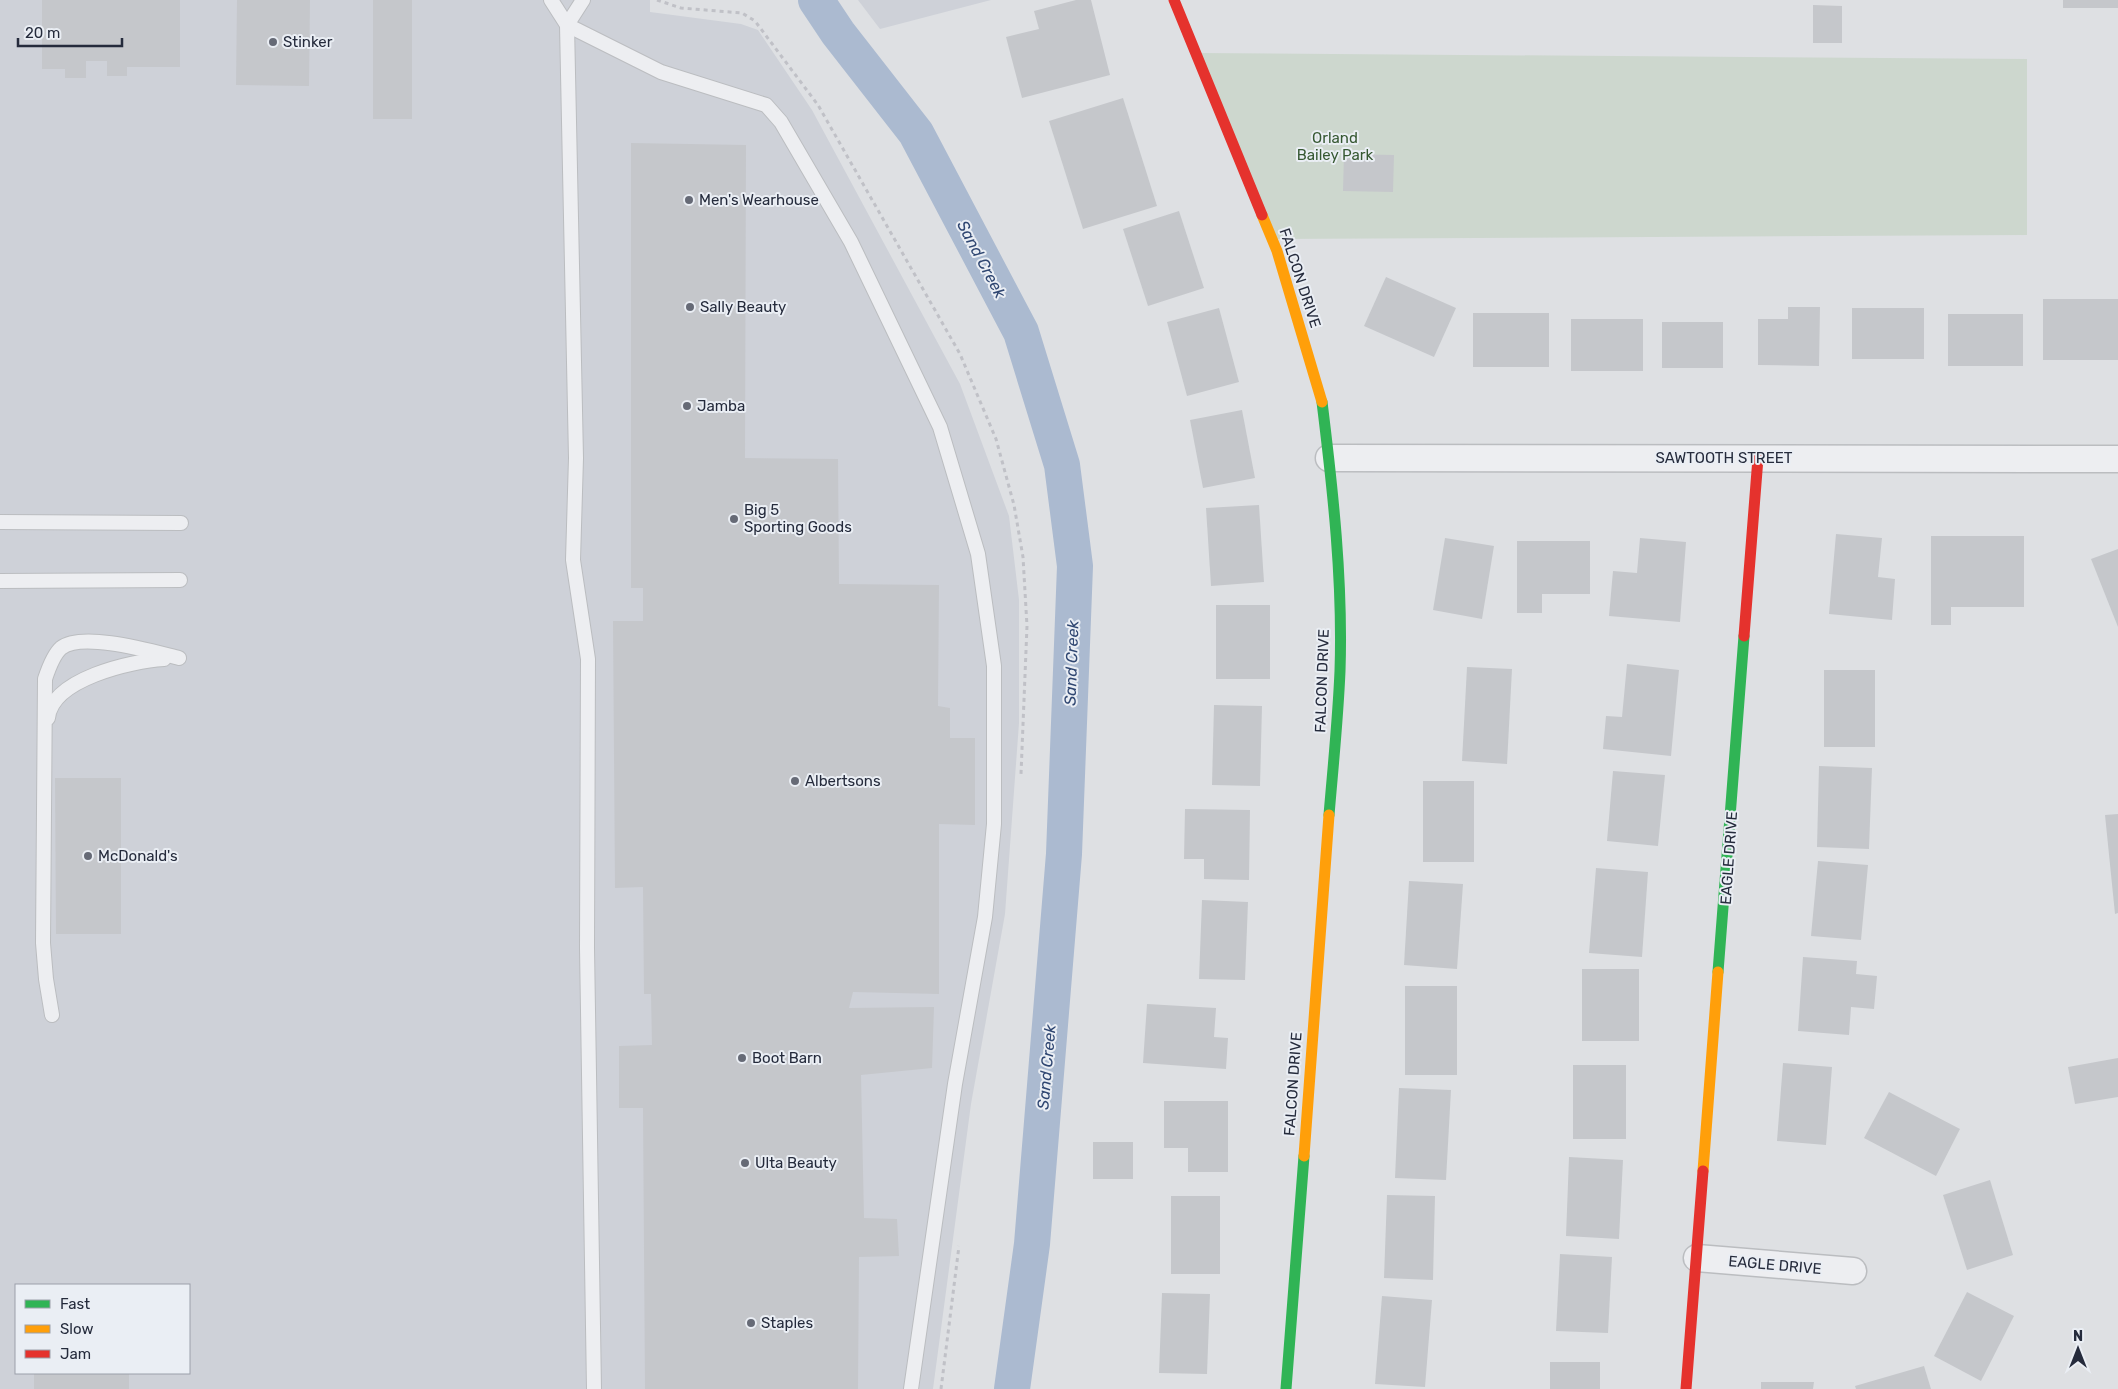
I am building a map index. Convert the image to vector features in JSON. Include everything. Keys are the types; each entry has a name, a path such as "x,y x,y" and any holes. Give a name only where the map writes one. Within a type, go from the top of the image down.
{"street":[{"name":"FALCON DRIVE","path":"1174,0 1277,251 1321,394 1329,458 1339,582 1340,671 1286,1389"},
{"name":"SAWTOOTH STREET","path":"1329,458 2118,459"},
{"name":"EAGLE DRIVE","path":"1686,1389 1758,458"},
{"name":"EAGLE DRIVE","path":"1697,1258 1853,1272"}],"lane":[{"path":"551,0 567,25 661,72 766,105 781,122 851,242 940,427 978,554 994,666 994,824 985,917 955,1084 911,1389"},
{"path":"583,0 567,25 576,458 573,560 588,659 587,948 594,1389"},
{"path":"0,522 181,523"},
{"path":"0,581 180,580"},
{"path":"44,755 48,713 57,697 75,684 121,666 149,660 179,658 114,643 78,642 61,648 45,679 44,755 43,943 52,1015"}],"path":[{"path":"657,0 681,8 742,13 755,21 818,105 960,354 996,439 1014,505 1023,557 1027,626 1021,778"},
{"path":"941,1389 960,1236"}],"shaded area":[{"path":"0,0 650,0 650,12 741,24 758,30 812,110 960,384 1009,516 1019,600 1019,723 1005,914 971,1104 933,1389 0,1389"},
{"path":"858,0 991,0 880,29"}],"green space":[{"name":"Orland Bailey Park","path":"1196,53 2027,59 2027,235 1272,239"}],"building":[{"path":"42,0 180,0 180,67 127,67 127,76 107,76 107,61 86,61 86,78 65,78 65,69 42,69"},
{"name":"Stinker","path":"237,0 310,0 309,86 236,85"},
{"path":"373,0 412,0 412,119 373,119"},
{"path":"1076,0 1091,0 1110,75 1022,98 1006,37 1039,29 1034,11"},
{"path":"2063,0 2118,0 2118,8 2063,8"},
{"path":"1813,5 1842,6 1842,43 1813,43"},
{"path":"1123,98 1157,206 1083,229 1049,121"},
{"path":"631,143 746,145 745,458 838,459 839,584 939,585 938,706 950,708 950,738 975,738 975,825 939,824 939,994 853,992 849,1008 934,1007 932,1068 861,1075 864,1218 897,1219 899,1256 859,1257 858,1389 645,1389 643,1108 619,1108 619,1046 652,1045 651,994 644,994 643,887 615,888 613,621 643,621 643,588 631,588"},
{"path":"1344,154 1394,155 1393,192 1343,191"},
{"path":"1179,211 1204,288 1148,306 1123,229"},
{"path":"1386,277 1456,308 1434,357 1364,326"},
{"path":"2043,299 2118,299 2118,360 2043,360"},
{"path":"1788,307 1820,307 1819,366 1758,365 1758,319 1788,319"},
{"path":"1219,308 1239,382 1187,396 1167,322"},
{"path":"1852,308 1924,308 1924,359 1852,359"},
{"path":"1473,313 1549,313 1549,367 1473,367"},
{"path":"1948,314 2023,314 2023,366 1948,366"},
{"path":"1571,319 1643,319 1643,371 1571,371"},
{"path":"1662,322 1723,322 1723,368 1662,368"},
{"path":"1242,410 1255,478 1203,488 1190,420"},
{"path":"1259,505 1264,582 1211,586 1206,508"},
{"path":"1836,534 1882,538 1878,577 1895,579 1892,620 1829,614"},
{"path":"1931,536 2024,536 2024,607 1951,607 1951,625 1931,625"},
{"path":"1445,538 1494,546 1482,619 1433,610"},
{"path":"1640,538 1686,542 1680,622 1609,616 1613,571 1637,573"},
{"path":"1517,541 1590,541 1590,594 1542,594 1542,613 1517,613"},
{"path":"2118,549 2118,627 2091,559"},
{"path":"1216,605 1270,605 1270,679 1216,679"},
{"path":"1627,664 1679,670 1671,756 1603,749 1606,716 1622,717"},
{"path":"1467,667 1512,669 1507,764 1462,761"},
{"path":"1824,670 1875,670 1875,747 1824,747"},
{"path":"1214,705 1262,706 1260,786 1212,785"},
{"path":"1819,766 1872,768 1869,849 1817,847"},
{"path":"1613,771 1665,775 1658,846 1607,841"},
{"name":"McDonald's","path":"55,778 121,778 121,934 56,934"},
{"path":"1423,781 1474,781 1474,862 1423,862"},
{"path":"1185,809 1250,810 1249,880 1204,879 1204,859 1184,859"},
{"path":"2118,814 2118,913 2115,914 2105,815"},
{"path":"1818,861 1868,865 1861,940 1811,936"},
{"path":"1596,868 1648,872 1642,957 1589,953"},
{"path":"1409,881 1463,884 1457,969 1404,965"},
{"path":"1202,900 1248,902 1245,980 1199,979"},
{"path":"1803,957 1857,961 1856,974 1877,976 1874,1009 1851,1007 1849,1035 1798,1031"},
{"path":"1582,969 1639,969 1639,1041 1582,1041"},
{"path":"1405,986 1457,986 1457,1075 1405,1075"},
{"path":"1147,1004 1216,1008 1214,1037 1228,1038 1226,1069 1143,1063"},
{"path":"2118,1058 2118,1097 2075,1104 2068,1067"},
{"path":"1783,1063 1832,1067 1826,1145 1777,1141"},
{"path":"1573,1065 1626,1065 1626,1139 1573,1139"},
{"path":"1399,1088 1451,1090 1446,1180 1395,1178"},
{"path":"1889,1092 1960,1129 1936,1176 1864,1138"},
{"path":"1164,1101 1228,1101 1228,1172 1188,1172 1188,1148 1164,1148"},
{"path":"1093,1142 1133,1142 1133,1179 1093,1179"},
{"path":"1569,1157 1623,1160 1619,1239 1566,1236"},
{"path":"1990,1180 2013,1255 1967,1270 1943,1195"},
{"path":"1387,1195 1435,1196 1433,1280 1384,1278"},
{"path":"1171,1196 1220,1196 1220,1274 1171,1274"},
{"path":"1560,1254 1612,1257 1608,1333 1556,1331"},
{"path":"1967,1292 2014,1316 1981,1381 1934,1356"},
{"path":"1162,1293 1210,1294 1207,1374 1159,1373"},
{"path":"1382,1296 1432,1300 1425,1387 1375,1384"},
{"path":"1550,1362 1600,1362 1600,1389 1550,1389"},
{"path":"1924,1366 1931,1389 1856,1389 1855,1386"},
{"path":"34,1374 129,1374 129,1389 34,1389"},
{"path":"1761,1382 1814,1382 1813,1389 1761,1389"}],"waterway":[{"name":"Sand Creek","path":"816,0 838,33 916,133 1021,332 1062,465 1075,566 1064,854 1032,1244 1012,1389"}],"traffic: fast":[{"path":"1322,402 1339,570 1341,638 1329,815"},
{"path":"1718,972 1744,636"},
{"path":"1286,1389 1304,1156"}],"traffic: slow":[{"path":"1262,215 1277,251 1322,402"},
{"path":"1304,1156 1329,815"},
{"path":"1703,1171 1718,972"}],"traffic: jam":[{"path":"1174,0 1262,215"},
{"path":"1744,636 1758,458"},
{"path":"1686,1389 1703,1171"}],"place":[{"name":"Stinker","path":"273,42"},
{"name":"Men's Wearhouse","path":"689,200"},
{"name":"Sally Beauty","path":"690,307"},
{"name":"Jamba","path":"687,406"},
{"name":"Big 5 Sporting Goods","path":"734,519"},
{"name":"Albertsons","path":"795,781"},
{"name":"McDonald's","path":"88,856"},
{"name":"Boot Barn","path":"742,1058"},
{"name":"Ulta Beauty","path":"745,1163"},
{"name":"Staples","path":"751,1323"}]}
